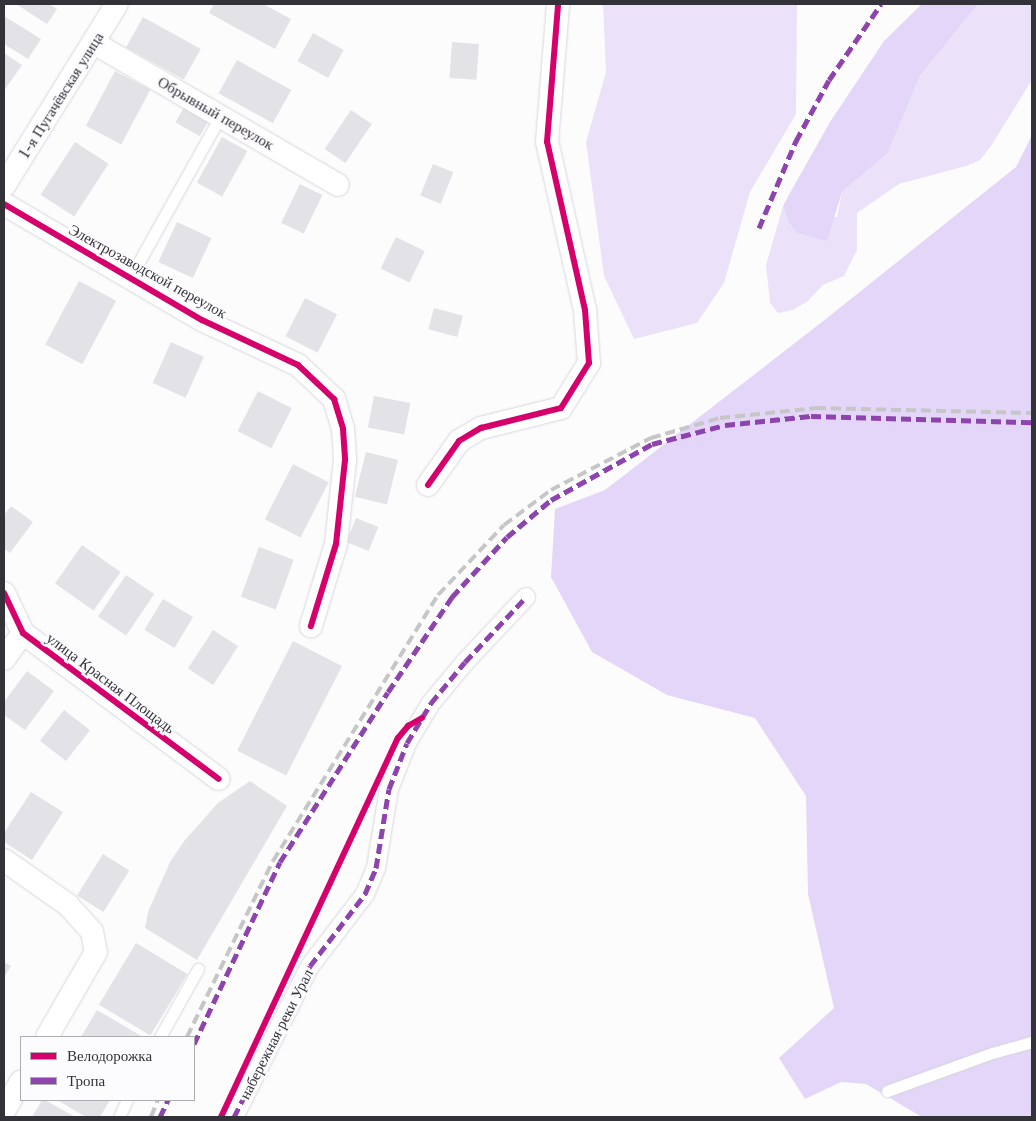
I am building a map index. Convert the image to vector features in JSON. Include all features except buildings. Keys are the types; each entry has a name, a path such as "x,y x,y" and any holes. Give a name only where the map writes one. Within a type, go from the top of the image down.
{"street":[{"name":"1-я Пугачёвская улица","path":"4,186 117,4"},
{"path":"428,485 459,441 481,428 561,408 579,384 589,363 585,310 547,142 558,4"},
{"name":"Обрывный переулок","path":"94,43 222,115 338,185"},
{"name":"Электрозаводской переулок","path":"4,204 131,276 202,320 298,365 334,399 344,429 345,460 336,544 311,626"},
{"name":"улица Красная Площадь","path":"4,593 23,633 219,779"},
{"name":"набережная реки Урал","path":"234,1117 310,966 365,894 376,868 389,788 407,743 432,703 454,675 526,597"},
{"name":"улица Красная Площадь","path":"4,659 23,633"},
{"path":"4,860 68,905 92,932 96,952 48,1036"},
{"path":"4,1112 20,1083"}],"lane":[{"path":"131,276 222,115"},
{"path":"161,1036 198,969"},
{"path":"887,1090 992,1053 1032,1042"},
{"path":"119,1117 127,1101"}],"shaded area":[{"path":"603,4 797,4 796,114 750,192 724,283 697,323 634,339 604,276 586,142 606,72"},
{"path":"922,4 978,4 920,76 888,153 842,192 827,241 797,233 788,221 783,206 790,193 830,122 884,41"},
{"path":"978,4 1032,4 1032,80 991,146 980,160 966,166 899,184 857,213 857,250 844,276 823,285 808,301 793,310 778,313 770,303 766,265 783,206 788,221 837,217 842,192 888,153 920,76"},
{"path":"1032,135 1032,1117 922,1117 866,1084 841,1082 805,1099 779,1058 834,1008 808,894 806,796 755,718 667,695 592,652 551,577 555,509 605,490 822,322 1016,167"}],"railway":[{"path":"187,1036 273,861 438,595 504,525 551,490 651,438 720,418 816,408 1032,413"},
{"path":"151,1117 158,1101"}],"marked path":[{"path":"759,228 796,141 829,80 881,4"},
{"path":"195,1042 280,862 388,692 452,597 507,537 551,500 652,444 725,425 811,416 1032,422"},
{"path":"234,1117 310,966 365,894 376,868 389,789 407,743 431,703 465,662 526,597"},
{"path":"160,1117 168,1101"}],"cycle path":[{"path":"428,485 459,441 481,428 561,408 589,363 585,310 547,142 558,4"},
{"path":"4,204 202,320 298,365 334,399 343,429 345,460 336,544 311,626"},
{"path":"4,593 23,633 219,779"},
{"path":"221,1117 398,738 408,726 422,718"}]}
